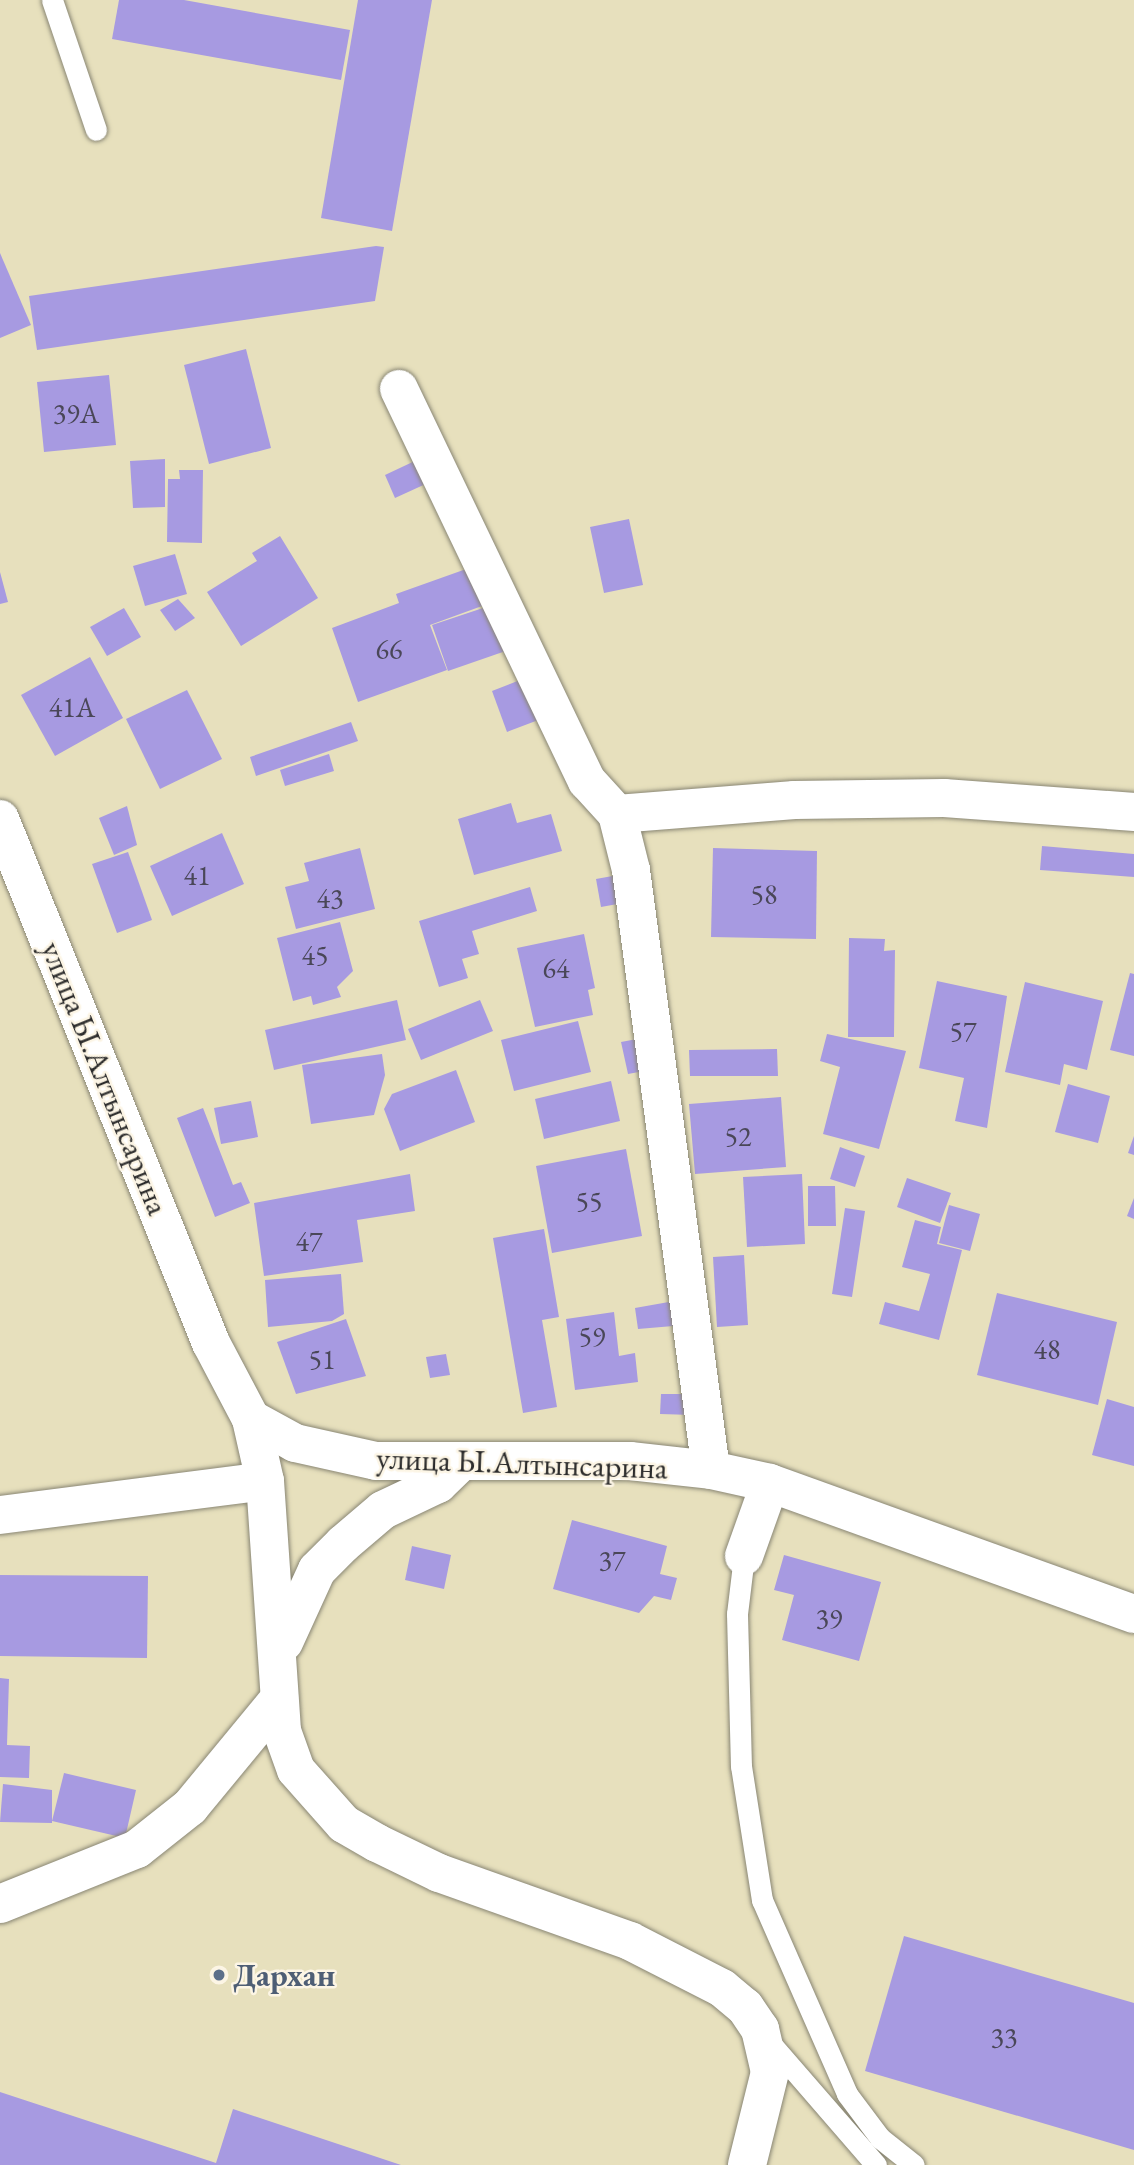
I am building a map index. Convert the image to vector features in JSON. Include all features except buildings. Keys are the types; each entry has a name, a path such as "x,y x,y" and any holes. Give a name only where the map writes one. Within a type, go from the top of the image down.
{"street":[{"path":"398,389 587,781 617,814 631,870 712,1470"},
{"path":"617,814 794,800 944,799 1134,812"},
{"name":"улица Ы.Алтынсарина","path":"0,819 211,1343 251,1419 295,1443 341,1454 457,1465 630,1461 712,1470 770,1483 1134,1614"},
{"path":"251,1419 265,1481 281,1651 278,1699 296,1770 344,1824 439,1873 630,1941 722,1988 760,2029 771,2072 747,2165"},
{"path":"281,1651 317,1570 383,1510 438,1484 457,1465"},
{"path":"0,1514 265,1481"},
{"path":"744,1556 770,1483"},
{"path":"0,1904 137,1849 190,1807 278,1699"}],"lane":[{"path":"52,0 96,130"},
{"path":"744,1556 737,1614 741,1766 762,1900 847,2094 880,2138 914,2165"},
{"path":"760,2029 876,2165"}],"place":[{"name":"Дархан","path":"219,1975"}]}
